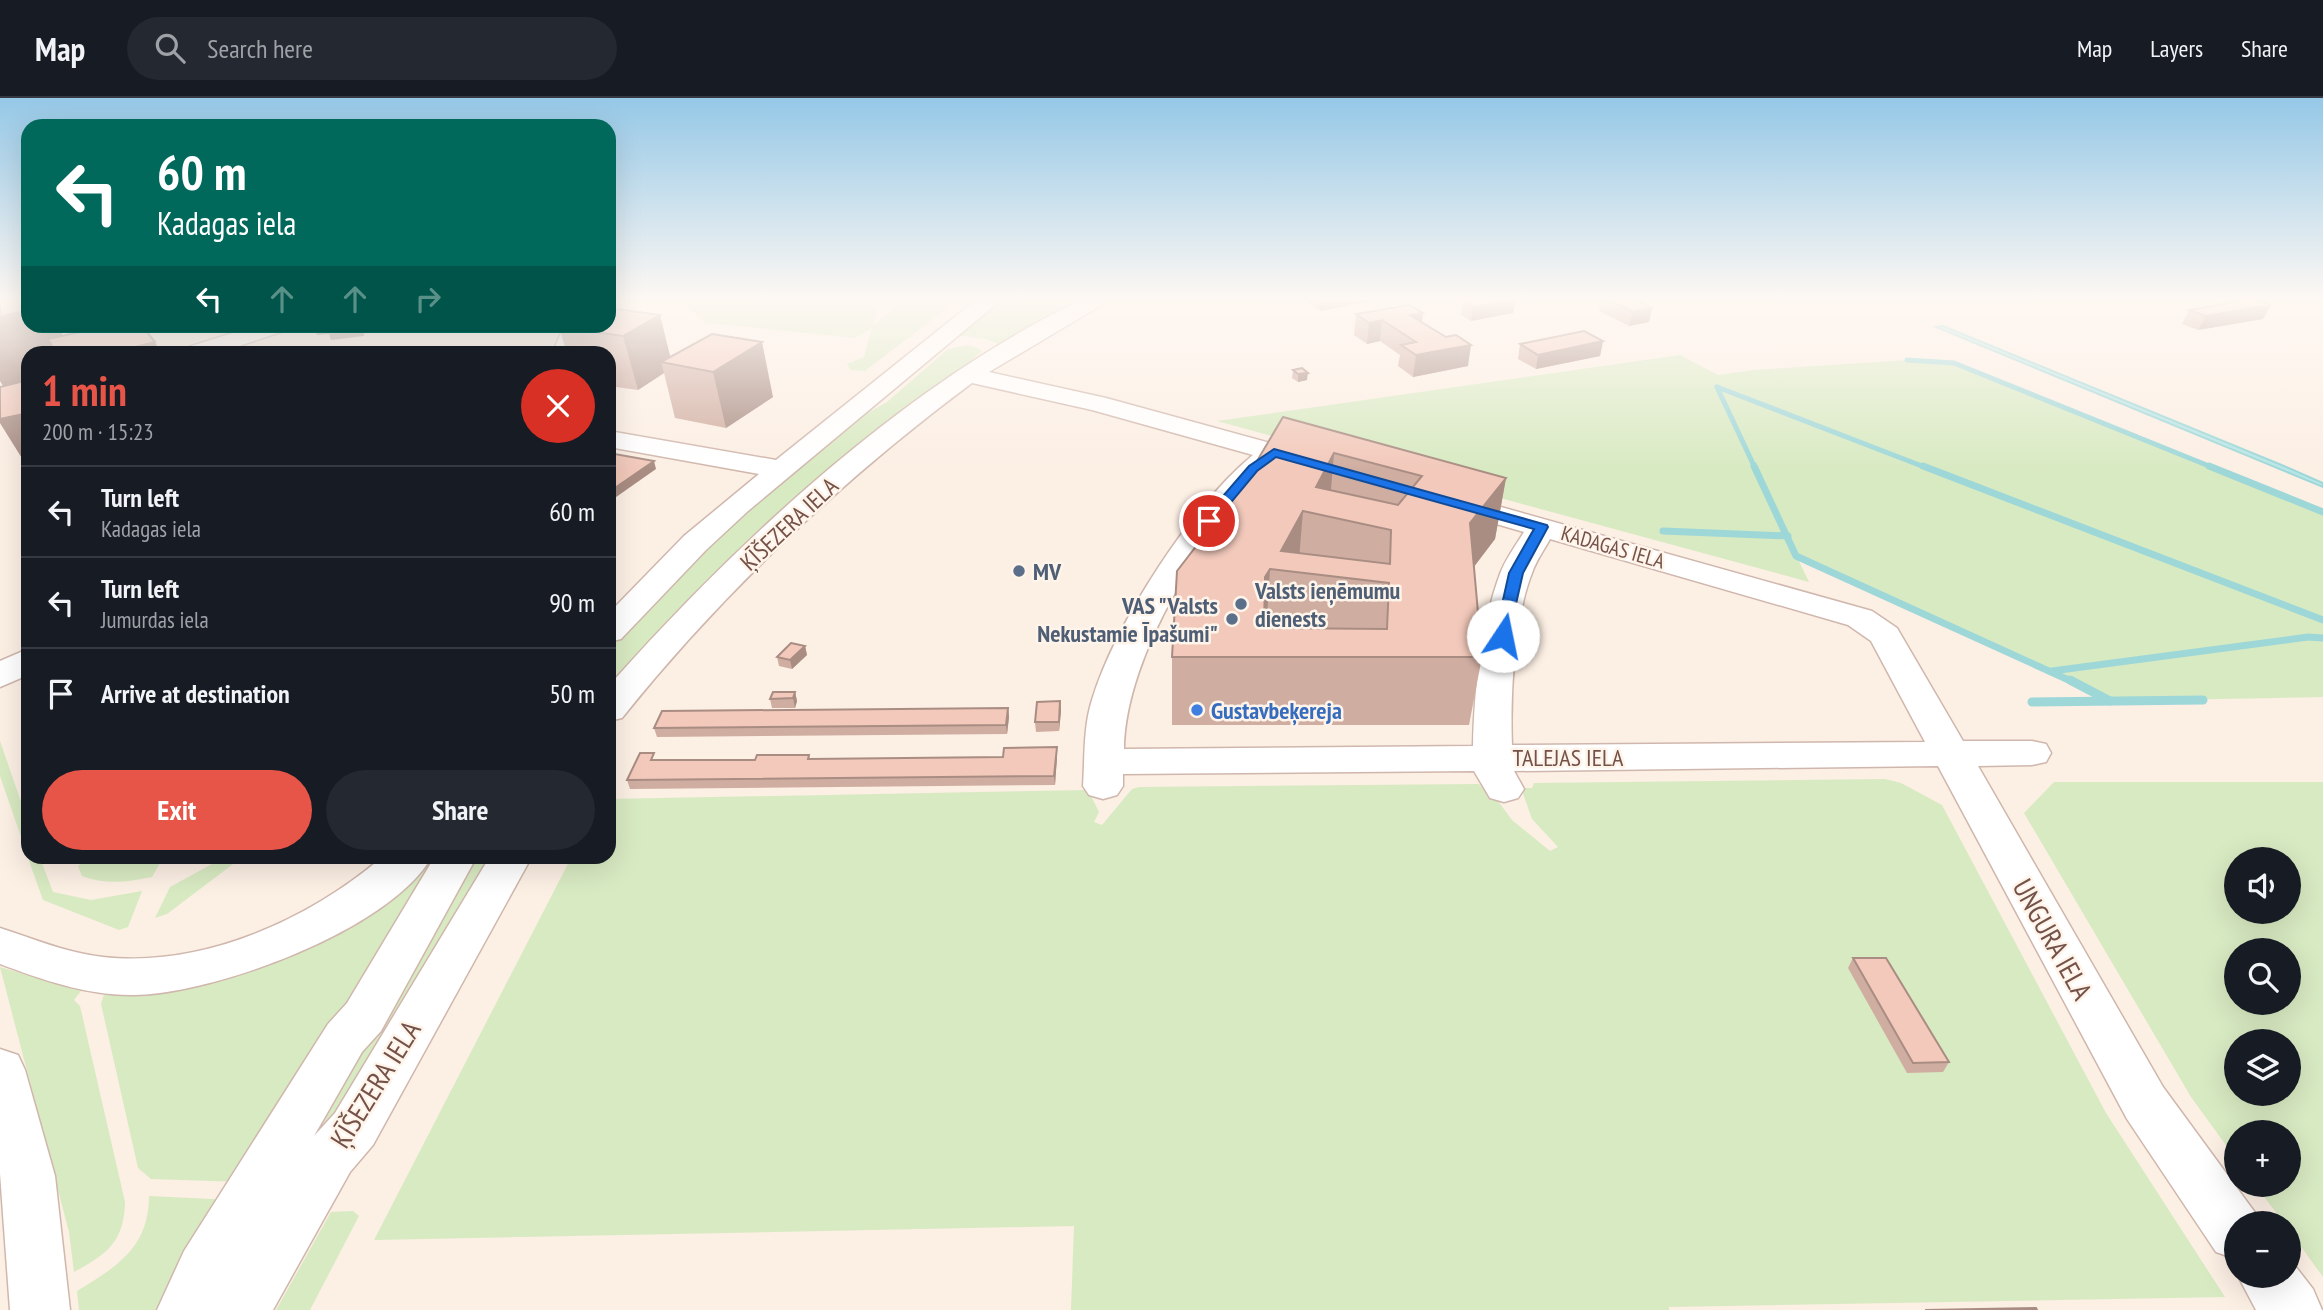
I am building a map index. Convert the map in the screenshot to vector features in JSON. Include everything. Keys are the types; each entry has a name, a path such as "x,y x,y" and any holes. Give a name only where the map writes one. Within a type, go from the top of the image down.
{"street":[{"name":"ĶĪŠEZERA IELA","path":"616,625 695,543 780,470 922,357"},
{"name":"ĶĪŠEZERA IELA","path":"980,368 984,357"},
{"name":"ĶĪŠEZERA IELA","path":"616,702 688,618 836,479 980,368 999,357"},
{"path":"980,368 1340,471"},
{"path":"616,440 780,470"},
{"name":"TALEJAS IELA","path":"1274,452 1253,469 1209,521 1138,634 1110,701 1104,774 1498,773 2032,753"},
{"name":"KADAGAS IELA","path":"1419,493 1843,612 1860,618 1885,635"},
{"path":"1498,773 1492,704 1506,613 1516,573 1542,527"},
{"name":"UNGURA IELA","path":"1885,635 2145,1103 2224,1216"},
{"path":"0,676 21,664"},
{"path":"0,946 55,965 104,975 166,974 234,958 301,932 359,901 403,864"},
{"name":"ĶĪŠEZERA IELA","path":"187,1310 204,1271 345,1038 364,1017 452,864"},
{"name":"ĶĪŠEZERA IELA","path":"240,1310 331,1155 354,1129 507,864"},
{"path":"0,1070 28,1176 40,1310"},
{"path":"2276,1288 2292,1310"}],"green space":[{"path":"864,357 884,357 865,371 850,370 847,364"},
{"path":"939,357 976,357 712,580 655,635 616,680 616,642 679,573 768,489 850,423 887,402"},
{"path":"1669,357 1683,357 1718,375 1754,370 1907,360 1954,363 2323,512 2323,697 2110,701 2052,671 1797,557 1809,582 1217,421"},
{"path":"0,741 21,802 21,837 0,776"},
{"path":"1885,779 1901,783 1942,805 2106,1113 2225,1297 1669,1307 1669,1310 1071,1310 1074,1226 374,1240 568,864 616,864 616,799 1088,790 1099,812 1094,822 1102,825 1132,789 1139,787 1479,784 1484,790 1489,789 1512,820 1550,851 1558,847 1532,819 1521,788 1532,788 1534,783"},
{"path":"2054,782 2323,782 2323,1277 2301,1247 2301,1211 2275,1211 2264,1197 2301,1197 2301,1120 2224,1120 2224,1142 2191,1097 2024,813"},
{"path":"30,864 42,864 53,892 91,900 142,891 128,927 119,930 43,900"},
{"path":"160,864 152,877 117,882 82,876 78,866"},
{"path":"212,864 233,864 167,914 155,918 170,887"},
{"path":"424,864 432,864 243,1182 151,1179 138,1168 101,1004 104,994 191,984 380,899"},
{"path":"468,864 486,864 339,1121 291,1177"},
{"path":"0,967 81,991 74,1000 80,1006 125,1202 121,1227 112,1245 96,1259 74,1272 69,1232"},
{"path":"149,1196 232,1200 165,1310 79,1310 77,1291 117,1264 137,1242 148,1214"},
{"path":"353,1211 359,1216 310,1310 276,1310 331,1212"}],"water":[{"path":"2007,357 2017,357 2284,466 2323,483 2323,487"}],"building":[{"path":"671,357 738,357 713,372 661,362"},
{"path":"1302,368 1308,373 1298,374 1293,370"},
{"path":"21,382 21,414 0,419 0,387"},
{"path":"1283,417 1506,478 1470,523 1482,657 1172,657 1177,571 1241,488","holes":["1334,453 1422,476 1398,505 1316,487","1303,511 1391,530 1390,564 1281,551","1270,569 1389,583 1387,629 1264,628 1265,577"]},
{"path":"616,454 654,461 616,487"},
{"path":"791,643 805,646 790,660 777,657"},
{"path":"773,692 795,692 793,698 770,699"},
{"path":"1060,701 1059,722 1035,722 1037,702"},
{"path":"1008,708 1006,725 654,728 662,711"},
{"path":"1057,747 1054,776 627,780 640,753 654,753 651,760 755,760 757,755 809,755 808,759 1003,757 1004,748"},
{"path":"1853,958 1886,958 1949,1062 1913,1063"},
{"path":"2036,1308 2037,1310 1925,1310"}],"waterway":[{"path":"1907,360 1954,363 2214,468"},
{"path":"1755,468 1717,387 1927,468"},
{"path":"1754,466 1787,536"},
{"path":"1923,466 2323,620"},
{"path":"2209,466 2323,512"},
{"path":"1663,531 1787,536"},
{"path":"1787,536 1796,556 2073,682"},
{"path":"2052,671 2308,637 2323,638"},
{"path":"2070,680 2110,701"},
{"path":"2032,702 2203,700"}],"place":[{"name":"MV","path":"1019,571"},
{"name":"Valsts ieņēmumu dienests","path":"1241,604"},
{"name":"VAS \"Valsts Nekustamie Īpašumi\"","path":"1232,619"},
{"name":"Gustavbeķereja","path":"1197,710"}],"route":[{"path":"1209,521 1253,469 1274,452 1542,527 1516,573 1503,636"}]}
